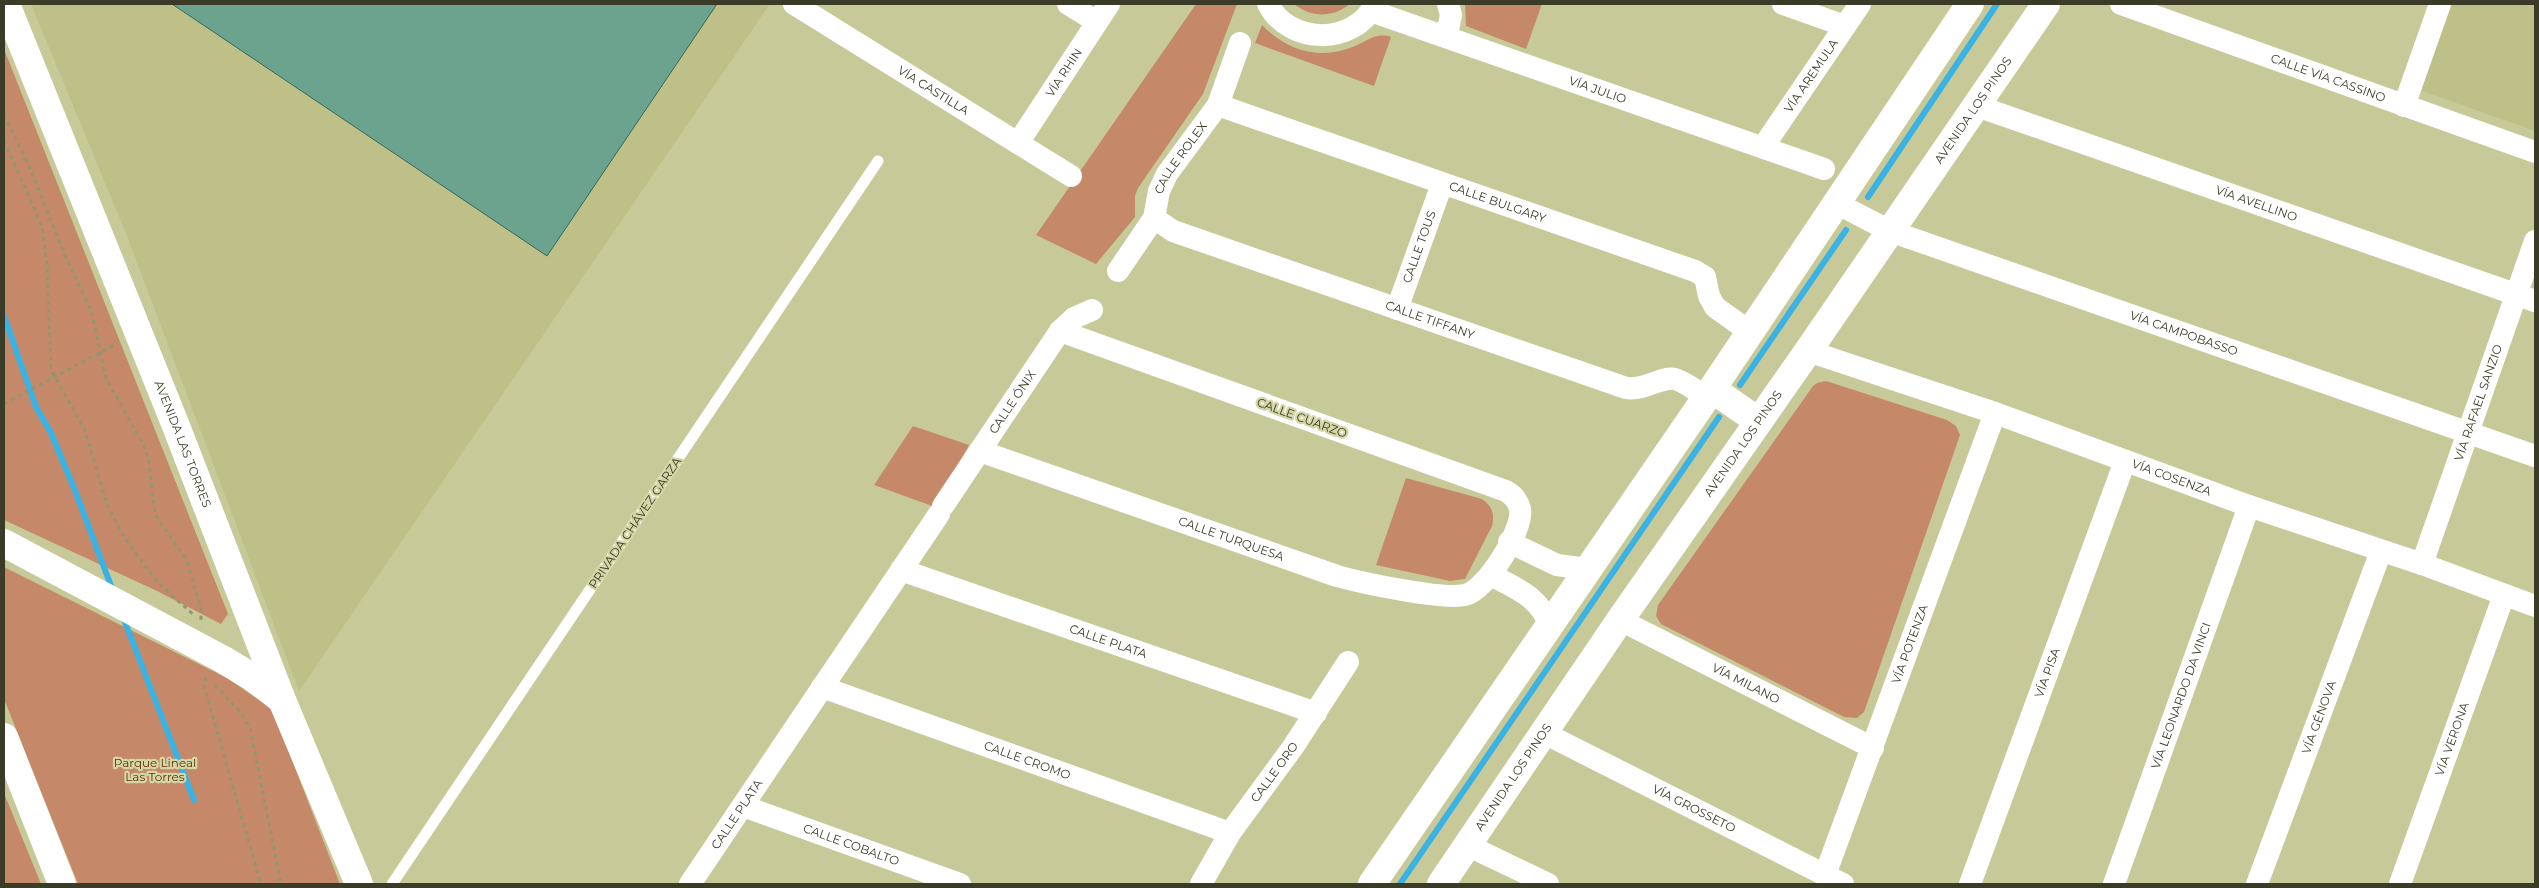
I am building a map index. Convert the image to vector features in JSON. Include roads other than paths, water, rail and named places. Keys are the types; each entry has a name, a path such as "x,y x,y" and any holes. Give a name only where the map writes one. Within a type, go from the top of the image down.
{"street":[{"name":"AVENIDA LAS TORRES","path":"6,4 176,426 282,700 359,884"},
{"name":"VÍA CASTILLA","path":"794,4 824,11 1018,143 1071,176"},
{"path":"1068,4 1103,13"},
{"path":"1268,4 1272,11 1286,25 1303,33 1322,36 1341,33 1358,24 1373,7"},
{"path":"1447,35 1451,15 1448,4"},
{"path":"1783,4 1845,26"},
{"name":"VÍA AREMULA","path":"1763,147 1860,4"},
{"path":"1372,884 1709,393 1970,4"},
{"name":"AVENIDA LOS PINOS","path":"1441,884 1620,620 1808,351 2046,4"},
{"name":"CALLE VÍA CASSINO","path":"2121,4 2535,152"},
{"path":"2404,106 2440,4"},
{"name":"VÍA JULIO","path":"1373,7 1824,169"},
{"name":"VÍA RHIN","path":"1018,143 1103,13"},
{"name":"CALLE ROLEX","path":"1118,270 1154,218 1159,191 1167,174 1218,105 1240,43"},
{"name":"CALLE BULGARY","path":"1218,105 1695,270 1705,277 1709,296 1715,307 1750,332"},
{"name":"VÍA AVELLINO","path":"1977,106 2526,298"},
{"name":"CALLE TOUS","path":"1397,309 1442,184"},
{"name":"VÍA CAMPOBASSO","path":"1836,203 1890,231 2535,456"},
{"name":"CALLE TIFFANY","path":"1154,218 1173,231 1626,388 1642,389 1671,379 1709,393"},
{"name":"VÍA RAFAEL SANZIO","path":"2422,564 2470,433 2526,298 2535,241"},
{"name":"CALLE ÓNIX","path":"941,510 1060,331 1074,318 1092,310"},
{"name":"CALLE CUARZO","path":"1060,331 1506,491 1514,497 1520,509 1513,534"},
{"name":"VÍA COSENZA","path":"1808,351 1995,413 2250,506 2422,564 2535,606"},
{"path":"1709,393 1758,421"},
{"name":"VÍA POTENZA","path":"1834,880 1873,748 1995,413"},
{"name":"CALLE TURQUESA","path":"980,451 1350,580 1461,596 1471,593 1488,579"},
{"name":"VÍA PISA","path":"1970,884 2125,461"},
{"name":"VÍA LEONARDO DA VINCI","path":"2114,884 2250,506"},
{"name":"CALLE PLATA","path":"690,884 941,510"},
{"path":"1550,625 1545,614 1535,601 1488,579 1513,534 1558,565 1588,569"},
{"path":"4,543 252,677 282,700"},
{"name":"VÍA GÉNOVA","path":"2257,884 2381,551"},
{"name":"CALLE PLATA","path":"901,570 1316,712"},
{"name":"VÍA VERONA","path":"2400,884 2504,595"},
{"name":"VÍA MILANO","path":"1620,620 1873,748"},
{"path":"208,653 246,652 260,642"},
{"name":"CALLE ORO","path":"1201,884 1230,833 1316,712 1348,662"},
{"name":"CALLE CROMO","path":"822,687 1230,833"},
{"name":"VÍA GROSSETO","path":"1544,733 1834,880"},
{"path":"4,737 62,884"},
{"name":"CALLE COBALTO","path":"743,806 960,884"},
{"path":"1467,844 1548,884"}],"lane":[{"name":"PRIVADA CHÁVEZ GARZA","path":"392,884 878,161"}],"waterway":[{"path":"1868,197 1997,4"},
{"path":"1740,385 1846,230"},
{"path":"4,316 36,407 51,433 113,591"},
{"path":"1400,884 1719,417"},
{"path":"123,617 194,800"}],"park label":[{"name":"Parque Lineal Las Torres","path":"155,770"}]}
